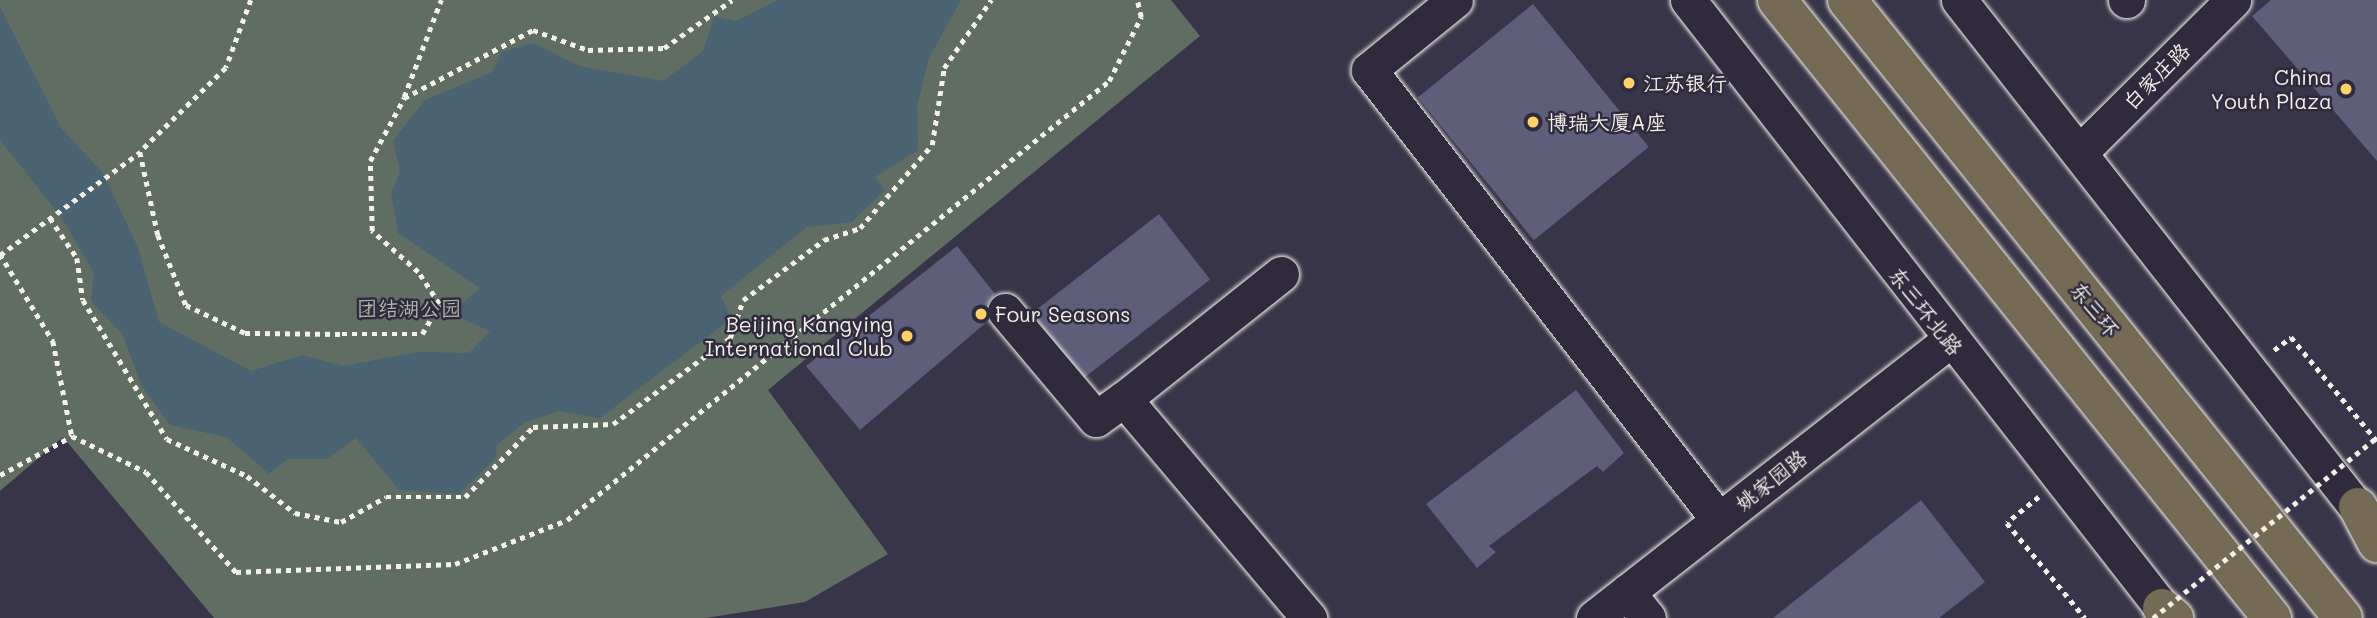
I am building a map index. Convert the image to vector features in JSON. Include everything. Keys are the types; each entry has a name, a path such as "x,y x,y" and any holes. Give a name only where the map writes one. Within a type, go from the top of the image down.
{"highway":[{"path":"1777,0 2272,618"},
{"name":"东三环","path":"1847,0 2343,618"},
{"path":"2367,521 2377,543"}],"street":[{"path":"1455,0 1369,70 1719,520"},
{"name":"东三环北路","path":"1688,0 1949,341 2165,615"},
{"path":"1959,0 2367,521"},
{"name":"白家庄路","path":"2080,152 2233,0"},
{"path":"1005,311 1096,419 1281,274"},
{"name":"姚家园路","path":"1594,618 1638,605 1719,520 1949,341"},
{"path":"1124,399 1309,618"}],"path":[{"path":"72,436 53,341 0,254 140,152 226,68 251,0"},
{"path":"140,152 158,235 186,305 244,332 422,334 439,304 418,272 372,232 370,161 404,98 441,0"},
{"path":"404,98 533,30 588,50 664,48 732,0"},
{"path":"50,218 77,258 83,300 167,439 247,476 295,513 341,522 386,497 465,497 533,427 612,424 730,338 743,300 824,240 860,228 932,145 944,68 991,0"},
{"path":"72,436 146,472 236,572 455,564 567,520 1110,81 1141,17 1137,0"},
{"path":"2165,615 2376,440 2291,337"},
{"path":"0,475 72,436"},
{"path":"2060,480 2007,523 2085,618"}],"green space":[{"name":"团结湖公园","path":"0,0 1171,0 1200,36 768,390 888,554 805,602 706,618 214,618 63,437 0,491"}],"water":[{"path":"778,0 961,0 929,58 917,107 918,150 875,177 885,190 852,222 807,227 721,296 731,319 600,418 560,411 525,422 497,445 496,458 459,494 399,490 356,438 327,459 288,459 269,474 226,437 170,425 141,385 123,335 91,301 94,273 61,217 0,140 0,7 62,129 103,173 138,248 159,322 251,371 302,355 343,366 417,352 469,353 490,331 450,313 480,288 398,233 391,193 400,172 393,140 425,100 492,72 502,52 534,43 579,66 663,81 703,51 714,16 736,21"}],"building":[{"name":"China Youth Plaza","path":"2271,0 2377,0 2377,161 2252,16"},
{"name":"博瑞大厦A座","path":"1533,4 1649,147 1534,240 1418,97"},
{"path":"1159,214 1210,279 1083,379 1032,313"},
{"name":"Beijing Kangying International Club","path":"957,246 995,294 986,305 988,321 860,430 806,366"},
{"path":"1576,390 1624,453 1603,472 1597,466 1489,546 1496,552 1477,568 1426,504"},
{"path":"1921,500 1985,582 1939,618 1773,618"}],"place":[{"name":"江苏银行","path":"1629,83"},
{"name":"China Youth Plaza","path":"2346,89"},
{"name":"博瑞大厦A座","path":"1533,122"},
{"name":"Four Seasons","path":"981,314"},
{"name":"Beijing Kangying International Club","path":"907,336"}]}
